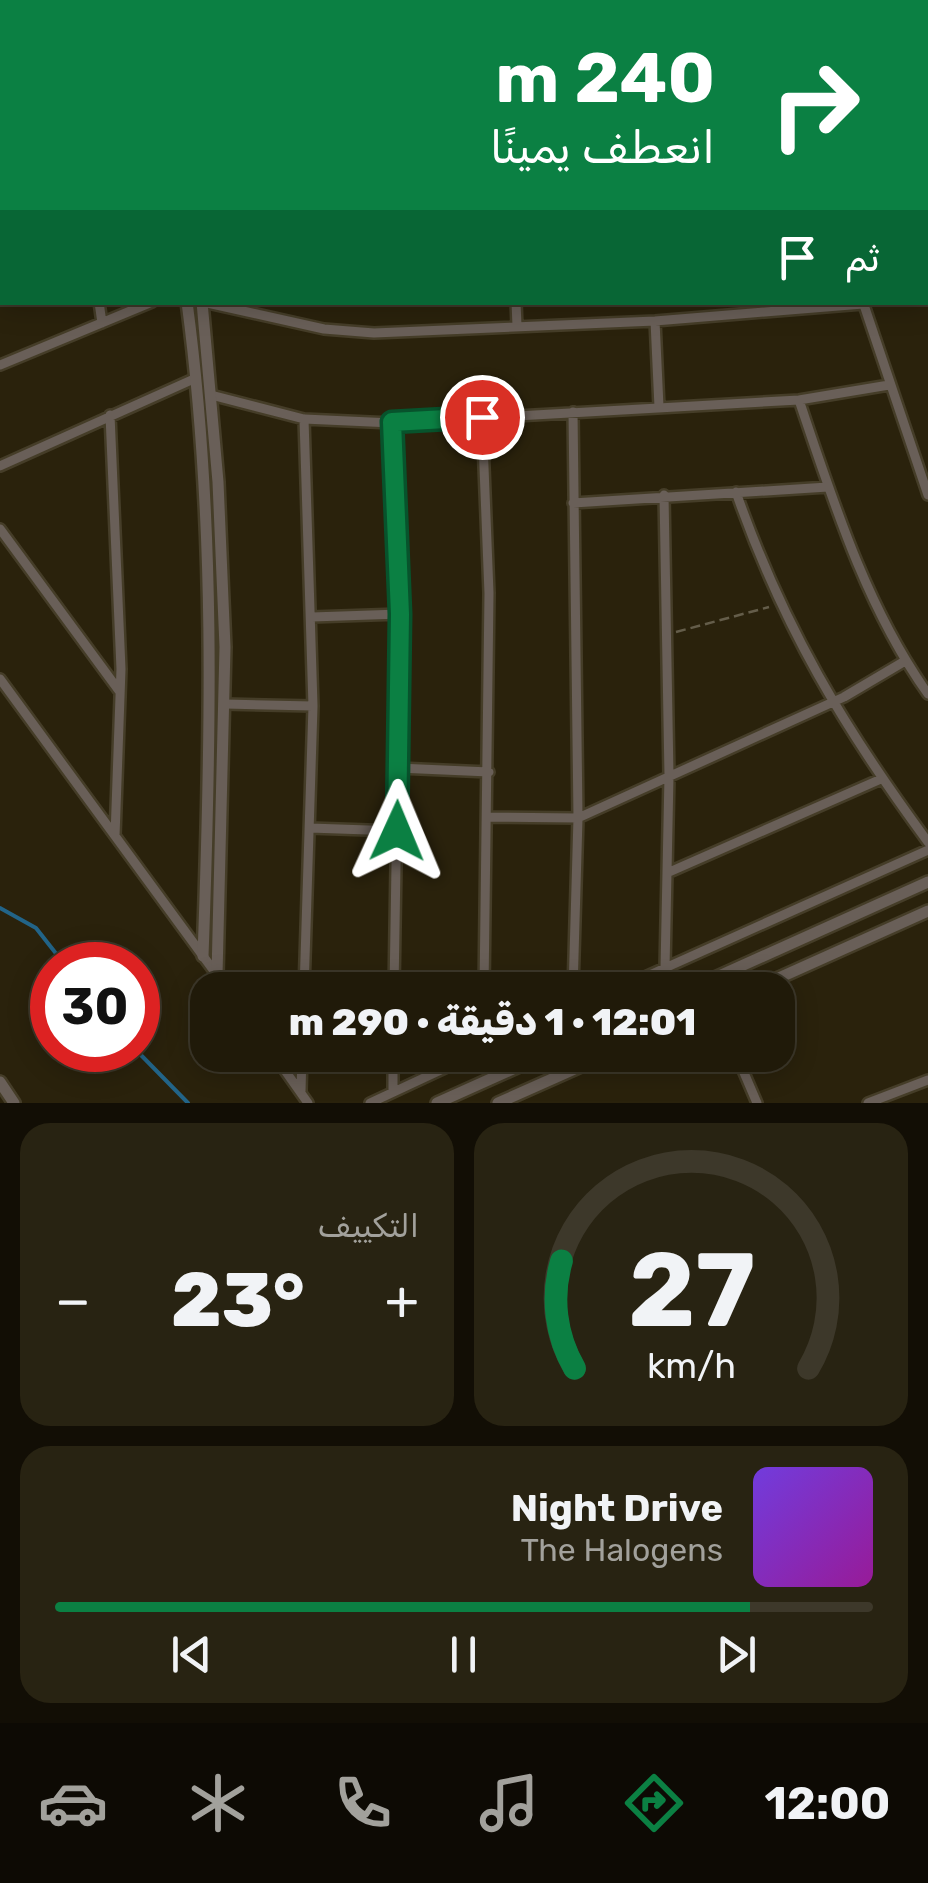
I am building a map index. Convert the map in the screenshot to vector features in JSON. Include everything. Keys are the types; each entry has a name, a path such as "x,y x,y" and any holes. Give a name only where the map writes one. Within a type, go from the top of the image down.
{"street":[{"path":"99,305 102,323"},
{"path":"0,365 145,305"},
{"path":"187,305 216,572 203,956"},
{"path":"203,305 211,395 224,704 217,972"},
{"path":"216,305 324,329 374,333 655,322 841,305"},
{"path":"516,305 517,326"},
{"path":"864,305 928,495"},
{"path":"655,322 659,407"},
{"path":"0,466 196,378"},
{"path":"211,395 304,419 392,422 799,400 889,385"},
{"path":"799,400 870,592 905,661 928,694"},
{"path":"573,412 578,818 573,972"},
{"path":"110,414 120,693 115,836"},
{"path":"482,417 489,593 484,972"},
{"path":"304,419 312,617 305,972"},
{"path":"392,422 400,614 394,972"},
{"path":"574,503 828,487"},
{"path":"656,972 928,846 831,702 780,604 736,492"},
{"path":"664,495 668,776 665,968"},
{"path":"0,529 120,693"},
{"path":"312,617 400,614"},
{"path":"488,817 578,818 831,702 905,661"},
{"path":"0,679 215,972"},
{"path":"224,704 312,706"},
{"path":"398,768 489,772"},
{"path":"667,873 881,779"},
{"path":"310,828 397,831"},
{"path":"728,972 928,882"},
{"path":"793,972 928,912"},
{"path":"286,1072 308,1103"},
{"path":"301,1094 302,1072"},
{"path":"393,1092 394,1072"},
{"path":"370,1103 436,1072"},
{"path":"437,1103 506,1072"},
{"path":"498,1103 568,1072"},
{"path":"744,1072 757,1103"},
{"path":"868,1103 928,1080"},
{"path":"0,1082 14,1103"}],"path":[{"path":"666,634 780,604"}],"waterway":[{"path":"0,908 36,928 47,942"},
{"path":"158,1072 188,1103"}],"route":[{"path":"397,831 400,614 392,422 482,417"}]}
